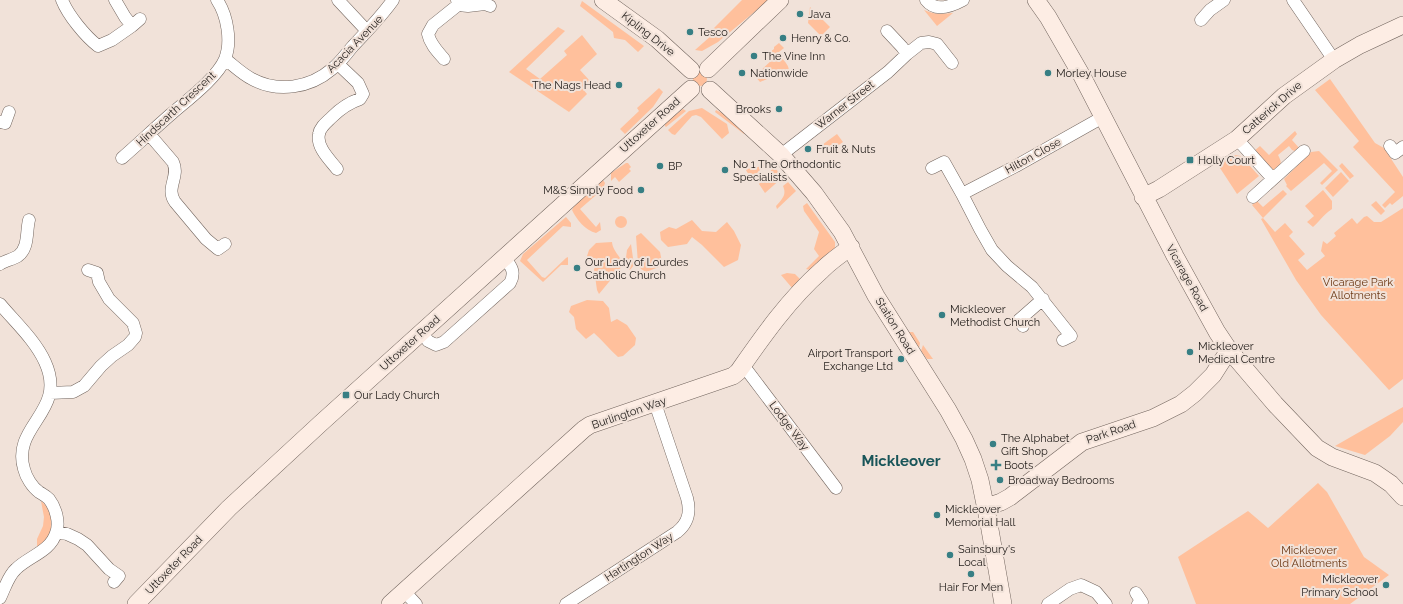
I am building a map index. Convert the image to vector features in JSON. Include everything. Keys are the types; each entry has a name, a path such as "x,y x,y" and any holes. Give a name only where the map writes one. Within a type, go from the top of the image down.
{"street":[{"path":"62,0 68,12 98,46 112,40 136,22 125,18 115,0"},
{"path":"217,0 223,9 227,24 227,49 225,59"},
{"path":"338,0 367,31"},
{"name":"Acacia Avenue","path":"225,59 250,78 258,82 277,87 296,86 315,81 338,64 382,16 393,0"},
{"name":"Kipling Drive","path":"603,0 657,39 691,70"},
{"path":"708,69 780,0"},
{"path":"926,0 933,6 940,8 948,7 963,0"},
{"name":"Vicarage Road","path":"1036,0 1078,70 1143,197 1217,332 1229,350 1275,404 1317,448 1332,457 1375,473 1391,484 1403,497"},
{"path":"1201,20 1210,10 1224,0"},
{"path":"1293,0 1334,60"},
{"path":"444,59 429,39 428,34 433,25 457,3 468,6 486,4 490,6"},
{"name":"Catterick Drive","path":"1143,197 1159,189 1237,138 1284,96 1334,60 1360,45 1403,25"},
{"path":"887,31 902,47 906,54"},
{"name":"Warner Street","path":"781,155 888,72 906,54 921,43 929,42 937,44 952,63"},
{"name":"Hindscarth Crescent","path":"122,158 128,145 149,134 198,90 217,71 225,59"},
{"path":"338,64 358,83 363,94 360,99 348,103 342,108 325,124 319,134 320,145 325,154 338,169"},
{"path":"699,67 708,69 713,79 713,84 710,90 702,93 695,92 691,89 686,77 691,70 699,67"},
{"name":"Uttoxeter Road","path":"136,604 229,508 691,89"},
{"name":"Station Road","path":"710,90 781,155 814,193 842,232 876,296 948,410 964,439 976,468 986,507 1003,604"},
{"path":"0,122 5,123 9,112"},
{"name":"Hilton Close","path":"962,194 1103,118"},
{"path":"149,134 173,162 175,167 176,173 171,197 206,239 218,249 225,244"},
{"path":"1237,138 1273,179"},
{"path":"1390,146 1395,153 1403,147"},
{"path":"1252,197 1304,151"},
{"path":"932,168 944,162 992,250 1007,266 1032,287 1071,336 1062,340"},
{"path":"0,264 18,256 23,251 26,245 28,220"},
{"name":"Burlington Way","path":"390,604 584,429 728,378 738,372 766,334 806,285 822,269 851,247"},
{"path":"422,332 428,341 436,345 444,342 510,283 513,277 512,271 504,257"},
{"path":"50,393 73,392 84,386 101,366 128,345 135,337 136,333 133,323 109,299 99,282 97,273 88,270"},
{"path":"1023,326 1019,320 1043,299"},
{"path":"0,304 33,344 45,362 50,378 50,393 44,410 27,435 22,452 24,470 32,485 47,497 54,508 58,522 57,532 54,539 47,548 20,565 13,572 0,598"},
{"name":"Park Road","path":"986,507 1010,497 1082,442 1153,418 1181,404 1195,393 1213,374 1229,350"},
{"name":"Lodge Way","path":"743,365 836,488"},
{"name":"Hartington Way","path":"566,604 677,532 686,523 689,510 687,498 655,403"},
{"path":"57,532 67,534 87,545 109,569 118,576 114,582"},
{"path":"1048,604 1070,589 1081,585 1096,592 1106,604"},
{"path":"404,591 416,604"}],"green space":[{"path":"742,0 769,0 718,42 702,51 695,50 712,35 713,29"},
{"path":"582,1 644,46 638,52 625,40 614,38 613,32 580,6"},
{"path":"810,7 830,27 821,36 808,23"},
{"path":"924,10 942,14 953,13 937,26"},
{"path":"558,27 565,31 526,69 540,79 567,55 564,51 582,35 597,54 580,70 590,81 582,88 587,94 569,112 509,72"},
{"path":"779,43 784,48 779,52 779,55 789,68 788,74 785,77 781,73 760,82 755,76 774,58 770,52"},
{"path":"697,72 703,72 707,76 707,82 703,86 697,86 693,82 693,76"},
{"path":"1330,79 1375,143 1384,148 1403,177 1403,196 1392,205 1390,203 1385,208 1382,205 1395,192 1353,147 1359,141 1315,90"},
{"path":"659,88 663,92 653,107 625,134 620,129 639,111 637,108"},
{"path":"702,108 727,124 729,133 722,139 701,117 696,115 692,116 675,135 668,130 689,111"},
{"path":"683,109 686,111 666,127 665,126 665,123"},
{"path":"716,110 726,115 745,133 744,134 715,112"},
{"path":"1295,131 1297,134 1292,140 1300,149 1295,151 1289,146 1278,155 1281,162 1280,166 1275,171 1271,170 1254,151 1260,146 1269,155"},
{"path":"837,134 843,142 826,154 826,149 822,145"},
{"path":"1319,151 1338,170 1322,185 1320,183 1332,171 1324,163 1291,191 1286,186 1287,185 1284,179 1311,152"},
{"path":"1234,155 1241,156 1259,176 1237,194 1218,165"},
{"path":"628,163 631,167 629,169 631,171 619,182 615,177 611,181 611,173"},
{"path":"1342,163 1354,176 1350,179 1339,166"},
{"path":"766,164 752,178 746,170 760,166"},
{"path":"774,167 783,177 765,193 759,184"},
{"path":"1341,172 1349,181 1333,197 1325,188"},
{"path":"603,180 605,183 603,189 580,209 596,227 600,222 601,230 596,233 592,232 582,224 572,210 575,204"},
{"path":"788,182 796,191 777,209 776,206 784,194 783,186"},
{"path":"1283,190 1287,194 1263,218 1252,205 1257,201 1263,207"},
{"path":"1323,190 1332,201 1332,209 1313,227 1307,222 1314,216 1305,206"},
{"path":"1376,201 1385,211 1381,215 1371,205"},
{"path":"807,203 835,242 835,249 810,270 806,269 819,256 814,249 819,232 804,211 803,206"},
{"name":"Vicarage Park Allotments","path":"1403,208 1403,379 1389,390 1321,315 1296,280 1261,219 1263,218 1275,232 1285,223 1293,232 1289,236 1305,254 1298,260 1307,270 1325,256 1321,251 1323,241 1327,244 1336,236 1334,233 1352,218 1357,224 1367,216 1374,222 1381,222"},
{"path":"621,216 625,218 627,222 625,226 621,228 617,226 615,222 617,218"},
{"path":"566,217 571,223 571,227 563,226 527,260 542,277 545,278 568,257 568,265 561,265 543,282 520,261 523,254"},
{"path":"692,220 702,231 716,232 727,222 734,231 741,245 738,260 724,267 692,237 687,244 668,247 661,240 660,232 669,227 676,229"},
{"path":"641,233 660,252 662,262 659,267 646,272 641,269 638,264 636,236"},
{"path":"612,242 614,249 623,265 599,294 594,269 597,265 587,256 589,250 596,243"},
{"path":"631,244 634,265 630,270 625,265 627,250"},
{"path":"787,273 795,274 800,279 793,289 781,275"},
{"path":"587,300 603,301 609,308 611,322 617,319 627,325 636,338 635,345 623,356 618,357 594,333 586,339 576,329 574,317 569,312 571,306"},
{"path":"908,332 913,332 920,343 919,348"},
{"path":"923,345 933,359 927,359 921,351"},
{"path":"1403,407 1403,422 1390,436 1365,455 1335,446"},
{"name":"Mickleover Old Allotments","path":"1318,483 1327,492 1364,557 1389,575 1350,604 1196,604 1178,557 1248,511 1268,528"},
{"path":"41,501 50,512 51,536 37,548 37,539 43,526 44,517"}],"place":[{"name":"Java","path":"800,14"},
{"name":"Tesco","path":"690,32"},
{"name":"Henry & Co.","path":"783,38"},
{"name":"The Vine Inn","path":"754,56"},
{"name":"Nationwide","path":"742,73"},
{"name":"Morley House","path":"1048,73"},
{"name":"The Nags Head","path":"619,85"},
{"name":"Brooks","path":"779,109"},
{"name":"Fruit & Nuts","path":"808,149"},
{"name":"Holly Court","path":"1190,160"},
{"name":"BP","path":"660,166"},
{"name":"No 1 The Orthodontic Specialists","path":"725,170"},
{"name":"M&S Simply Food","path":"641,190"},
{"name":"Our Lady of Lourdes Catholic Church","path":"577,268"},
{"name":"Mickleover Methodist Church","path":"942,315"},
{"name":"Mickleover Medical Centre","path":"1190,352"},
{"name":"Airport Transport Exchange Ltd","path":"901,359"},
{"name":"Our Lady Church","path":"346,395"},
{"name":"The Alphabet Gift Shop","path":"993,444"},
{"name":"Boots","path":"996,465"},
{"name":"Broadway Bedrooms","path":"1000,480"},
{"name":"Mickleover Memorial Hall","path":"937,515"},
{"name":"Sainsbury's Local","path":"950,555"},
{"name":"Hair For Men","path":"971,574"},
{"name":"Mickleover Primary School","path":"1386,585"}],"district":[{"name":"Mickleover","path":"901,461"}]}
